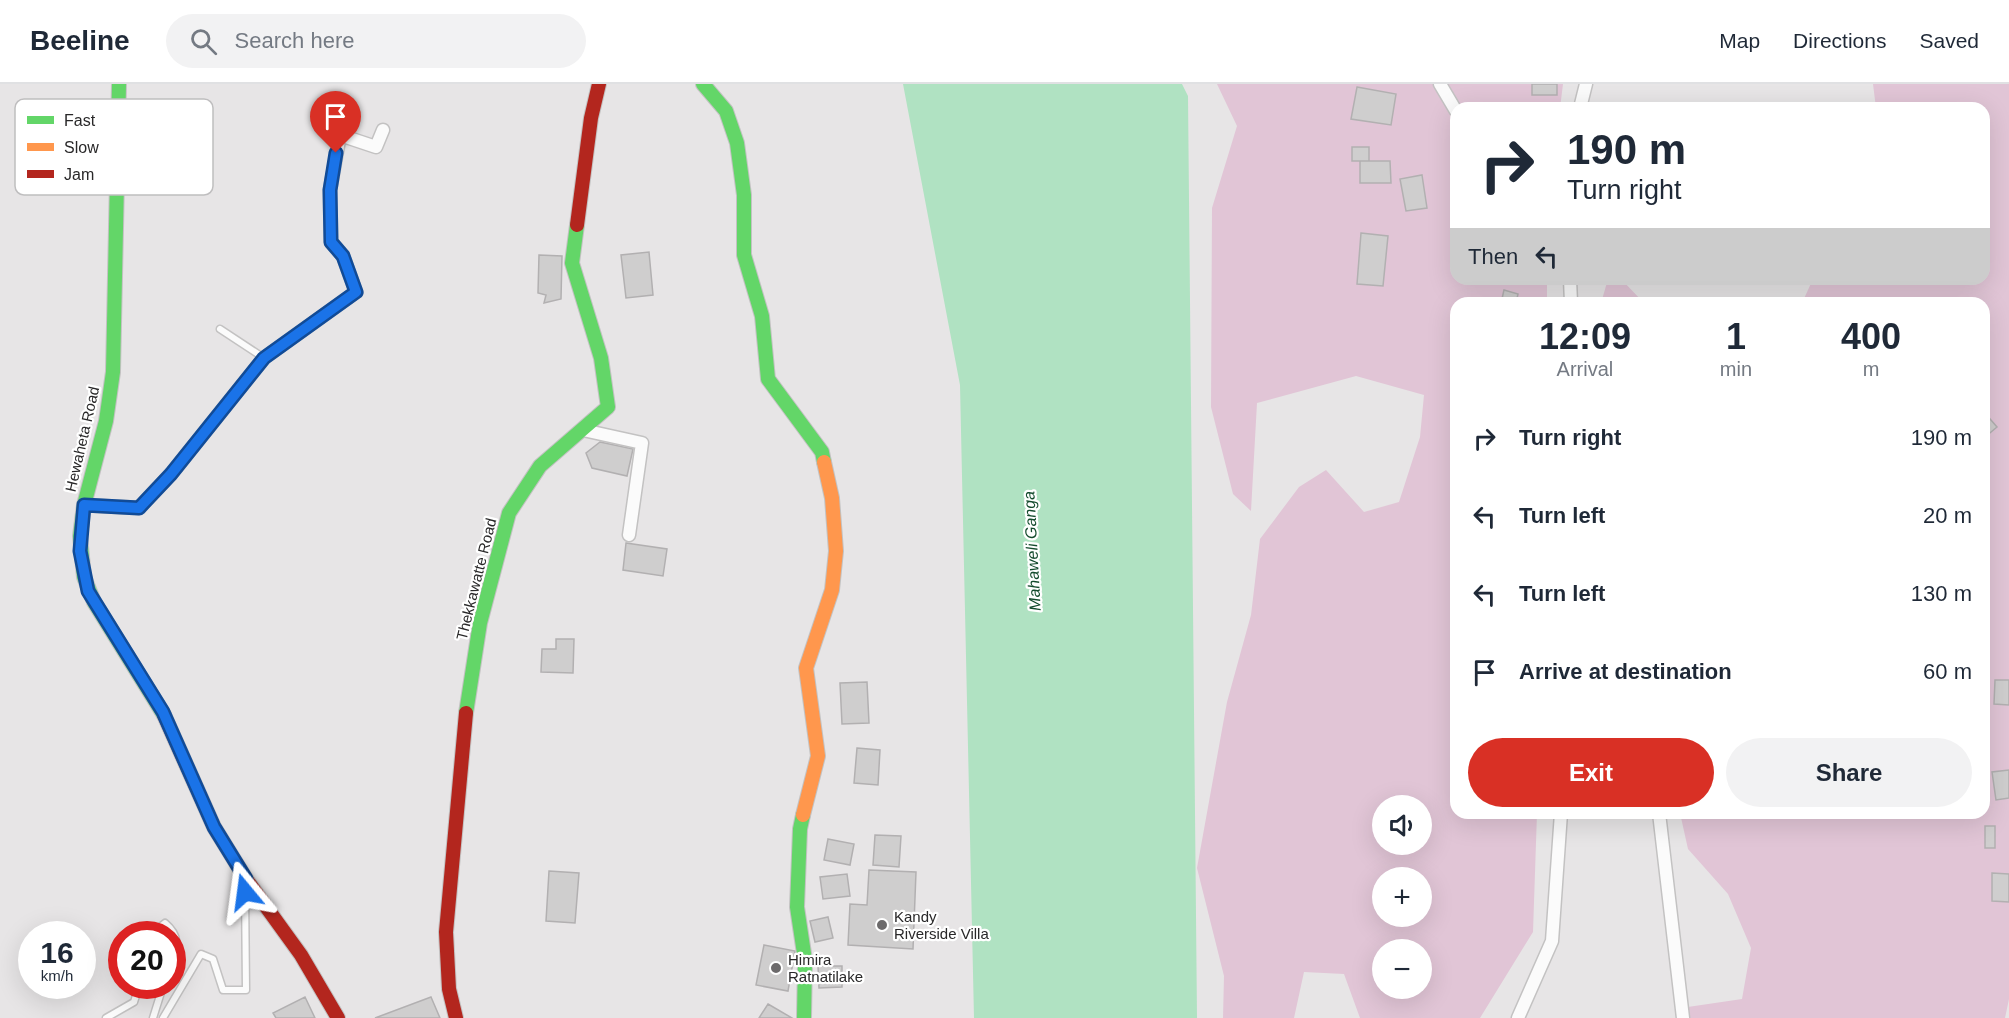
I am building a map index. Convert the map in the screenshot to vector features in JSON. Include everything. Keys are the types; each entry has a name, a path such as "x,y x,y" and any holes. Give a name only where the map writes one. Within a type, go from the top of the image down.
{"main road":[{"name":"Hewaheta Road","path":"118,84 118,99"},
{"name":"Thekkawatte Road","path":"456,1018 449,989 446,932 466,711 480,623 509,513 540,466 608,407 601,358 572,263 591,118 599,84"},
{"path":"703,84 726,111 737,143 744,195 744,255 762,316 768,379 822,452 832,498 836,551 832,590 806,668 818,756 800,829 797,907 805,960 804,1018"},
{"name":"Hewaheta Road","path":"116,195 113,372 106,421 84,505 80,551 88,591 163,712 214,827 246,879 301,955 338,1018"}],"street":[{"path":"1440,84 1451,102"},
{"path":"1582,102 1586,84"},
{"path":"84,505 139,508 171,474 264,358 356,292 343,256 331,242 332,179 340,135 376,147 384,130"},
{"path":"583,430 642,443 629,535"},
{"path":"1518,1018 1552,941 1561,819"},
{"path":"1660,819 1683,1018"}],"lane":[{"path":"220,329 264,358"},
{"path":"163,1018 201,954 213,959 223,990 246,990 243,905 246,879"},
{"path":"106,1018 134,1002 135,999"},
{"path":"153,1018 159,999"}],"shaded area":[{"path":"1217,84 1563,84 1561,102 1450,102 1450,285 1547,285 1547,297 1450,297 1450,819 1537,819 1533,932 1480,1018 1360,1018 1344,974 1304,972 1294,1018 1223,1018 1224,976 1197,868 1227,702 1251,615 1260,539 1299,487 1326,470 1364,512 1399,502 1420,437 1424,395 1356,376 1257,403 1251,511 1233,494 1211,407 1212,208 1237,126"},
{"path":"1873,84 2009,84 2009,999 2005,1018 1683,1018 1681,1008 1742,999 1751,948 1728,894 1688,849 1681,819 1990,819 1990,297 1805,297 1810,285 1990,285 1990,102 1875,102"},
{"path":"1606,285 1627,285 1638,297 1603,297"}],"water":[{"name":"Mahaweli Ganga","path":"903,84 1182,84 1188,96 1197,1018 974,1018 960,385"}],"building":[{"path":"1532,84 1557,84 1557,95 1532,95"},
{"path":"1357,87 1396,94 1391,125 1351,119"},
{"path":"1352,147 1369,147 1369,161 1352,161"},
{"path":"1360,161 1390,161 1391,183 1360,183"},
{"path":"1422,175 1427,208 1406,211 1400,179"},
{"path":"1361,233 1388,236 1383,286 1357,284"},
{"path":"649,252 653,295 626,298 621,255"},
{"path":"539,255 562,256 561,299 544,303 546,295 538,293"},
{"path":"1504,290 1518,294 1517,297 1502,297"},
{"path":"1990,419 1997,427 1990,433"},
{"path":"600,442 633,449 627,476 592,468 586,453"},
{"path":"626,543 667,549 663,576 623,570"},
{"path":"556,639 574,639 573,673 541,672 542,649 556,649"},
{"path":"1995,680 2009,680 2009,705 1994,704"},
{"path":"867,682 869,723 842,724 840,683"},
{"path":"857,748 880,750 878,785 854,783"},
{"path":"2009,770 2009,798 1996,800 1992,772"},
{"path":"1985,826 1995,826 1995,848 1985,848"},
{"path":"875,835 901,836 899,867 873,865"},
{"path":"828,839 854,844 850,865 824,860"},
{"name":"Kandy Riverside Villa","path":"869,870 916,872 913,949 848,945 850,904 867,905"},
{"path":"549,871 579,873 575,923 546,921"},
{"path":"1992,873 2009,874 2009,902 1992,901"},
{"path":"847,874 850,896 823,899 820,877"},
{"path":"828,917 833,938 815,942 810,921"},
{"name":"Himira Ratnatilake","path":"764,945 795,951 788,991 756,985"},
{"path":"818,966 842,966 842,987 819,988"},
{"path":"305,997 315,1018 276,1018 273,1013"},
{"path":"431,997 440,1018 375,1018"},
{"path":"768,1004 792,1018 759,1018"}],"traffic: fast":[{"path":"119,84 119,99"},
{"path":"703,84 726,111 737,143 744,195 744,255 762,316 768,379 822,452 824,462"},
{"path":"117,195 113,372 106,421 84,505 80,536 84,577 94,602 164,715"},
{"path":"466,713 480,623 509,513 540,466 608,407 601,358 572,263 577,225"},
{"path":"803,815 800,829 797,907 805,960 804,1018"}],"traffic: slow":[{"path":"803,815 818,756 806,668 832,590 836,551 832,498 824,462"}],"traffic: jam":[{"path":"577,225 591,118 599,84"},
{"path":"456,1018 449,989 446,932 466,713"},
{"path":"164,715 214,827 246,879 301,955 338,1018"}],"place":[{"name":"Kandy Riverside Villa","path":"882,925"},
{"name":"Himira Ratnatilake","path":"776,968"}],"route":[{"path":"245,892 246,879 214,827 163,712 106,624 88,591 81,564 80,536 84,505 139,508 171,474 264,358 356,292 343,256 331,242 330,190 336,153"}]}
